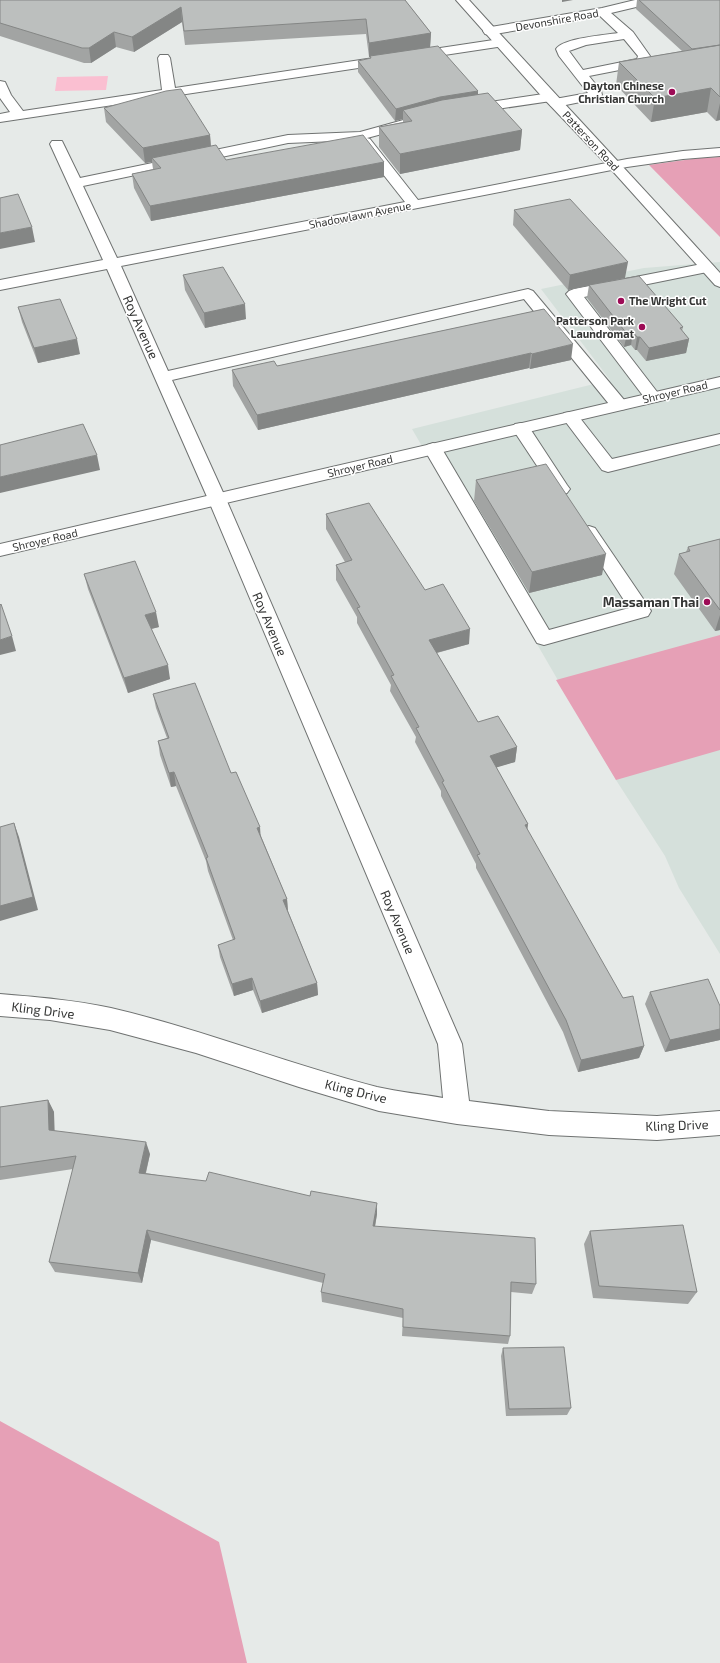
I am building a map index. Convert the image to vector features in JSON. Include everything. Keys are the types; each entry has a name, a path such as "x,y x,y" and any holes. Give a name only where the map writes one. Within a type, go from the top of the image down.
{"street":[{"name":"Patterson Road","path":"462,0 552,100 614,164 720,282"},
{"name":"Devonshire Road","path":"489,31 602,12 649,0"},
{"path":"580,74 641,62 644,59 644,56 629,36 602,12"},
{"path":"456,112 552,100 590,97 595,95 594,91 563,53 562,49 568,46 587,42 629,36"},
{"path":"0,118 500,43"},
{"path":"164,58 169,92"},
{"path":"0,86 5,96 19,115"},
{"path":"75,183 288,139 361,136 418,120"},
{"path":"361,136 415,205"},
{"name":"Roy Avenue","path":"57,144 112,263 217,499 450,1044 457,1112"},
{"name":"Shadowlawn Avenue","path":"0,285 573,174 614,164 696,153 720,152"},
{"path":"653,397 574,294 707,268"},
{"path":"163,377 528,294 619,405"},
{"name":"Shroyer Road","path":"0,550 720,382"},
{"path":"570,417 608,466 720,439"},
{"path":"433,449 544,638 641,611 521,428"},
{"name":"Kling Drive","path":"0,1005 50,1009 110,1019 196,1042 299,1076 380,1098 457,1112 549,1123 649,1127 720,1123"}],"shaded area":[{"path":"108,76 106,90 55,91 57,77"},
{"path":"720,157 720,237 649,165 699,158"},
{"path":"720,262 720,954 679,888 665,856 616,780 412,429 610,380 541,289 644,268"},
{"path":"720,635 720,750 616,780 556,680"},
{"path":"0,1421 219,1542 247,1663 0,1663"}],"building":[{"path":"0,0 405,0 431,33 369,43 366,19 184,31 181,7 132,37 114,32 89,48 82,48 0,23"},
{"path":"639,0 720,0 720,45 692,49"},
{"path":"720,45 720,97 711,88 655,98 619,62"},
{"path":"438,46 478,91 440,97 396,109 358,61 371,58 370,56"},
{"path":"181,89 210,135 143,148 104,108 166,91"},
{"path":"488,93 522,130 400,154 379,127 412,121 403,110 442,100"},
{"path":"363,135 384,162 150,206 132,174 161,168 152,158 216,145 226,160"},
{"path":"18,194 32,227 0,233 0,198"},
{"path":"570,199 628,262 570,275 514,210"},
{"path":"223,267 245,304 204,313 183,275"},
{"path":"639,276 683,327 680,328 689,339 649,348 640,337 637,337 633,332 627,334 589,285"},
{"path":"60,299 77,339 34,348 18,307"},
{"path":"544,309 573,344 257,415 232,370 274,361 277,366"},
{"path":"83,424 97,455 0,477 0,445"},
{"path":"546,464 606,554 532,572 476,480"},
{"path":"369,503 425,590 443,584 470,629 429,640 478,722 498,716 517,747 490,756 528,824 525,825 623,998 633,996 644,1046 581,1060 566,1020 477,855 480,854 442,782 444,781 416,728 419,727 391,676 394,675 357,608 360,607 336,565 352,560 326,514"},
{"path":"720,539 720,610 679,554 690,551 688,547"},
{"path":"135,561 156,612 145,615 168,665 124,678 84,574"},
{"path":"1,604 12,636 0,640 0,605"},
{"path":"195,683 231,773 236,772 260,827 257,828 287,899 283,900 317,983 260,1001 252,978 232,984 218,945 235,939 206,858 208,857 174,772 169,773 158,741 169,738 153,694"},
{"path":"14,823 33,897 0,906 0,827"},
{"path":"708,979 720,1006 720,1029 670,1040 650,992"},
{"path":"48,1100 49,1130 146,1142 139,1173 206,1181 209,1172 310,1196 311,1191 377,1203 373,1226 535,1238 536,1284 511,1282 510,1336 403,1327 403,1309 321,1292 325,1274 147,1230 138,1273 49,1262 76,1156 0,1167 0,1107"},
{"path":"683,1225 697,1292 599,1286 590,1231"},
{"path":"564,1347 571,1408 509,1409 503,1348"}],"place":[{"name":"Dayton Chinese Christian Church","path":"672,92"},
{"name":"The Wright Cut","path":"621,301"},
{"name":"Patterson Park Laundromat","path":"642,327"},
{"name":"Massaman Thai","path":"707,602"}]}
